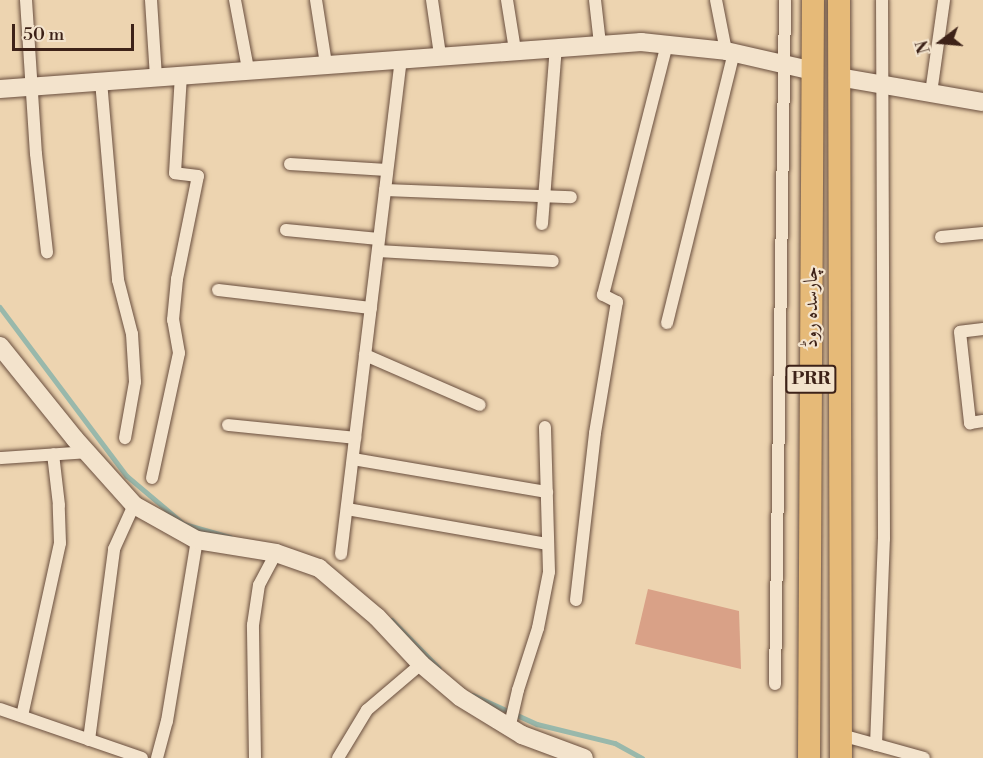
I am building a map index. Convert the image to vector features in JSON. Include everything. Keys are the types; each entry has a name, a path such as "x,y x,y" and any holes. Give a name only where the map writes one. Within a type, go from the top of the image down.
{"highway":[{"name":"چارسدہ روڈ","path":"809,758 813,0"},
{"name":"چارسدہ روڈ","path":"839,0 841,758"}],"street":[{"path":"26,0 36,154 47,252"},
{"path":"151,0 156,77"},
{"path":"235,0 248,69"},
{"path":"316,0 326,64"},
{"path":"432,0 440,55"},
{"path":"507,0 515,50"},
{"path":"595,0 600,44"},
{"path":"668,323 730,51 716,0"},
{"path":"775,684 786,64 785,0"},
{"path":"876,745 884,539 882,0"},
{"path":"931,93 944,0"},
{"path":"0,89 248,69 641,42 730,51 813,71"},
{"path":"576,600 596,433 617,302 603,296 667,44"},
{"path":"542,224 556,47"},
{"path":"341,554 401,58"},
{"path":"152,478 179,353 173,320 177,279 198,176 175,173 181,75"},
{"path":"838,77 983,102"},
{"path":"101,81 118,280 132,334 135,382 125,438"},
{"path":"290,164 387,170"},
{"path":"385,190 571,197"},
{"path":"286,230 379,245 553,261"},
{"path":"941,237 983,233"},
{"path":"218,290 371,308"},
{"path":"983,329 960,332 970,423 983,421"},
{"path":"0,346 134,505 197,540 276,552 319,568 377,616 421,664 460,697 510,726 584,758"},
{"path":"365,355 480,405"},
{"path":"228,425 355,438"},
{"path":"510,726 538,628 549,572 545,427"},
{"path":"0,458 87,452"},
{"path":"22,716 60,543 59,505 53,454"},
{"path":"352,459 547,492"},
{"path":"89,740 114,549 134,505"},
{"path":"346,509 548,544"},
{"path":"157,758 166,721 197,540"},
{"path":"255,758 253,625 259,585 276,552"},
{"path":"338,758 367,710 421,664"},
{"path":"0,709 142,758"},
{"path":"841,735 924,758"}],"building":[{"path":"648,589 739,611 741,669 635,644"}],"waterway":[{"path":"0,307 127,476 184,524 230,537"},
{"path":"392,620 439,668"},
{"path":"473,695 537,724 615,743 642,758"}]}
